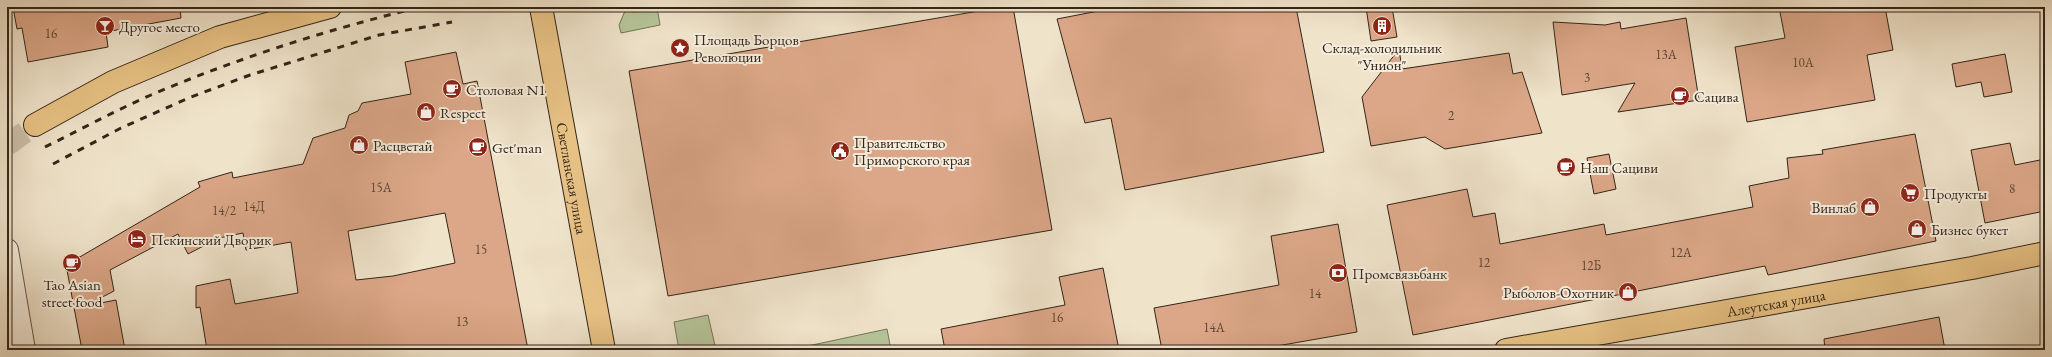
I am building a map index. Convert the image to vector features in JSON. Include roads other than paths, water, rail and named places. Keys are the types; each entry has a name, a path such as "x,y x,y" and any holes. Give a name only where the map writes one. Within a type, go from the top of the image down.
{"main road":[{"path":"35,125 113,82 220,37 330,7"},
{"name":"Светланская улица","path":"541,7 604,350"},
{"name":"Алеутская улица","path":"1506,350 1972,268 2045,253"}],"street":[{"path":"7,250 24,350"}],"tunnel":[{"path":"7,145 35,125"}],"railway":[{"path":"45,147 137,101 184,81 284,45 421,7"},
{"path":"53,164 121,128 191,97 250,75 379,35 452,22"}],"place":[{"name":"Другое место","path":"105,26"},
{"name":"Склад-холодильник \"Унион\"","path":"1382,26"},
{"name":"Площадь Борцов Революции","path":"680,48"},
{"name":"Столовая N1","path":"452,89"},
{"name":"Сацива","path":"1680,96"},
{"name":"Respect","path":"426,112"},
{"name":"Расцветай","path":"359,145"},
{"name":"Get'man","path":"478,147"},
{"name":"Правительство Приморского края","path":"840,151"},
{"name":"Наш Сациви","path":"1566,167"},
{"name":"Продукты","path":"1910,193"},
{"name":"Винлаб","path":"1870,207"},
{"name":"Бизнес букет","path":"1917,229"},
{"name":"Пекинский Дворик","path":"137,239"},
{"name":"Tao Asian street food","path":"72,263"},
{"name":"Промсвязьбанк","path":"1338,273"},
{"name":"Рыболов-Охотник","path":"1628,292"}]}
